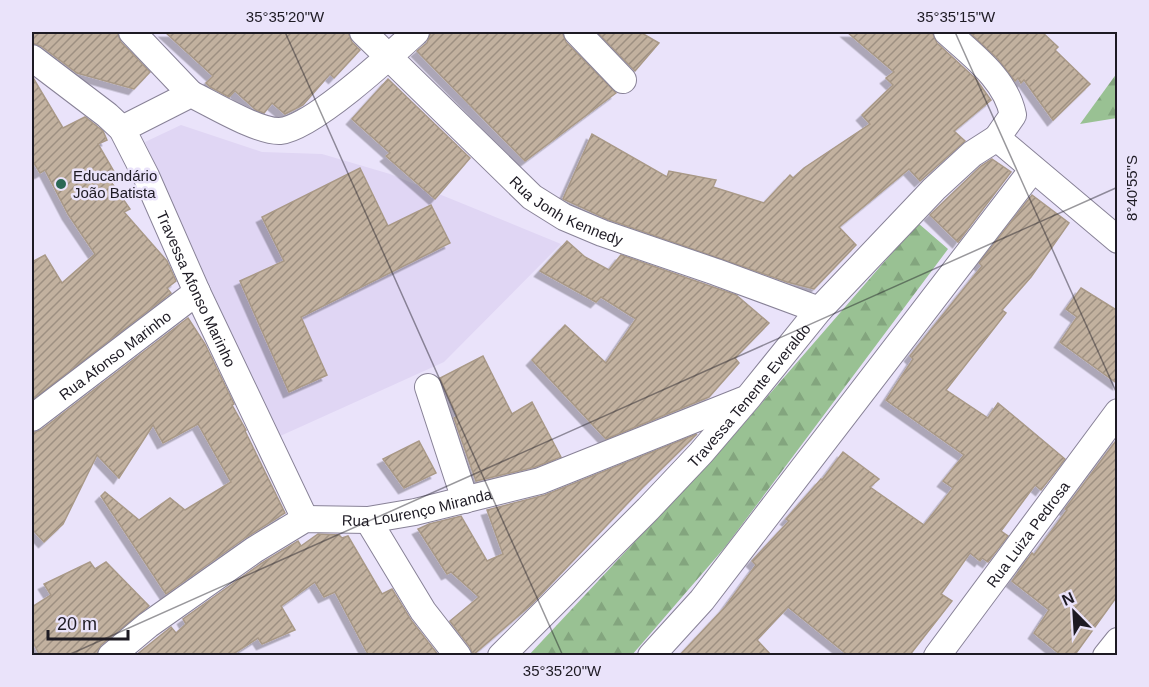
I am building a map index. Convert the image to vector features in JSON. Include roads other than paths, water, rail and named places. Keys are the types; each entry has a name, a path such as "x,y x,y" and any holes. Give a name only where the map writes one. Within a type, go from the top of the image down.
{"street":[{"path":"132,32 191,94 259,127 280,131 306,122 416,32"},
{"name":"Rua Jonh Kennedy","path":"363,32 532,197 564,217 602,233 819,310"},
{"path":"577,32 623,80"},
{"path":"947,32 1000,84 1010,100 1013,115 997,138 1118,240"},
{"name":"Travessa Afonso Marinho","path":"32,58 122,129 146,176 197,292 304,519"},
{"path":"122,129 191,94"},
{"name":"Travessa Tenente Everaldo","path":"501,656 648,509 748,398 819,310 933,189 972,154 997,138"},
{"path":"651,656 702,600 1033,169"},
{"name":"Rua Afonso Marinho","path":"32,418 197,292"},
{"path":"428,387 465,500"},
{"name":"Rua Lourenço Miranda","path":"304,519 368,520 465,500 540,481 748,398"},
{"name":"Rua Luiza Pedrosa","path":"937,656 1118,412"},
{"path":"111,656 148,625 254,550 304,519"},
{"path":"368,520 423,610 458,656"},
{"path":"1106,656 1118,641"}],"place":[{"name":"Educandário João Batista","path":"61,184"}]}
